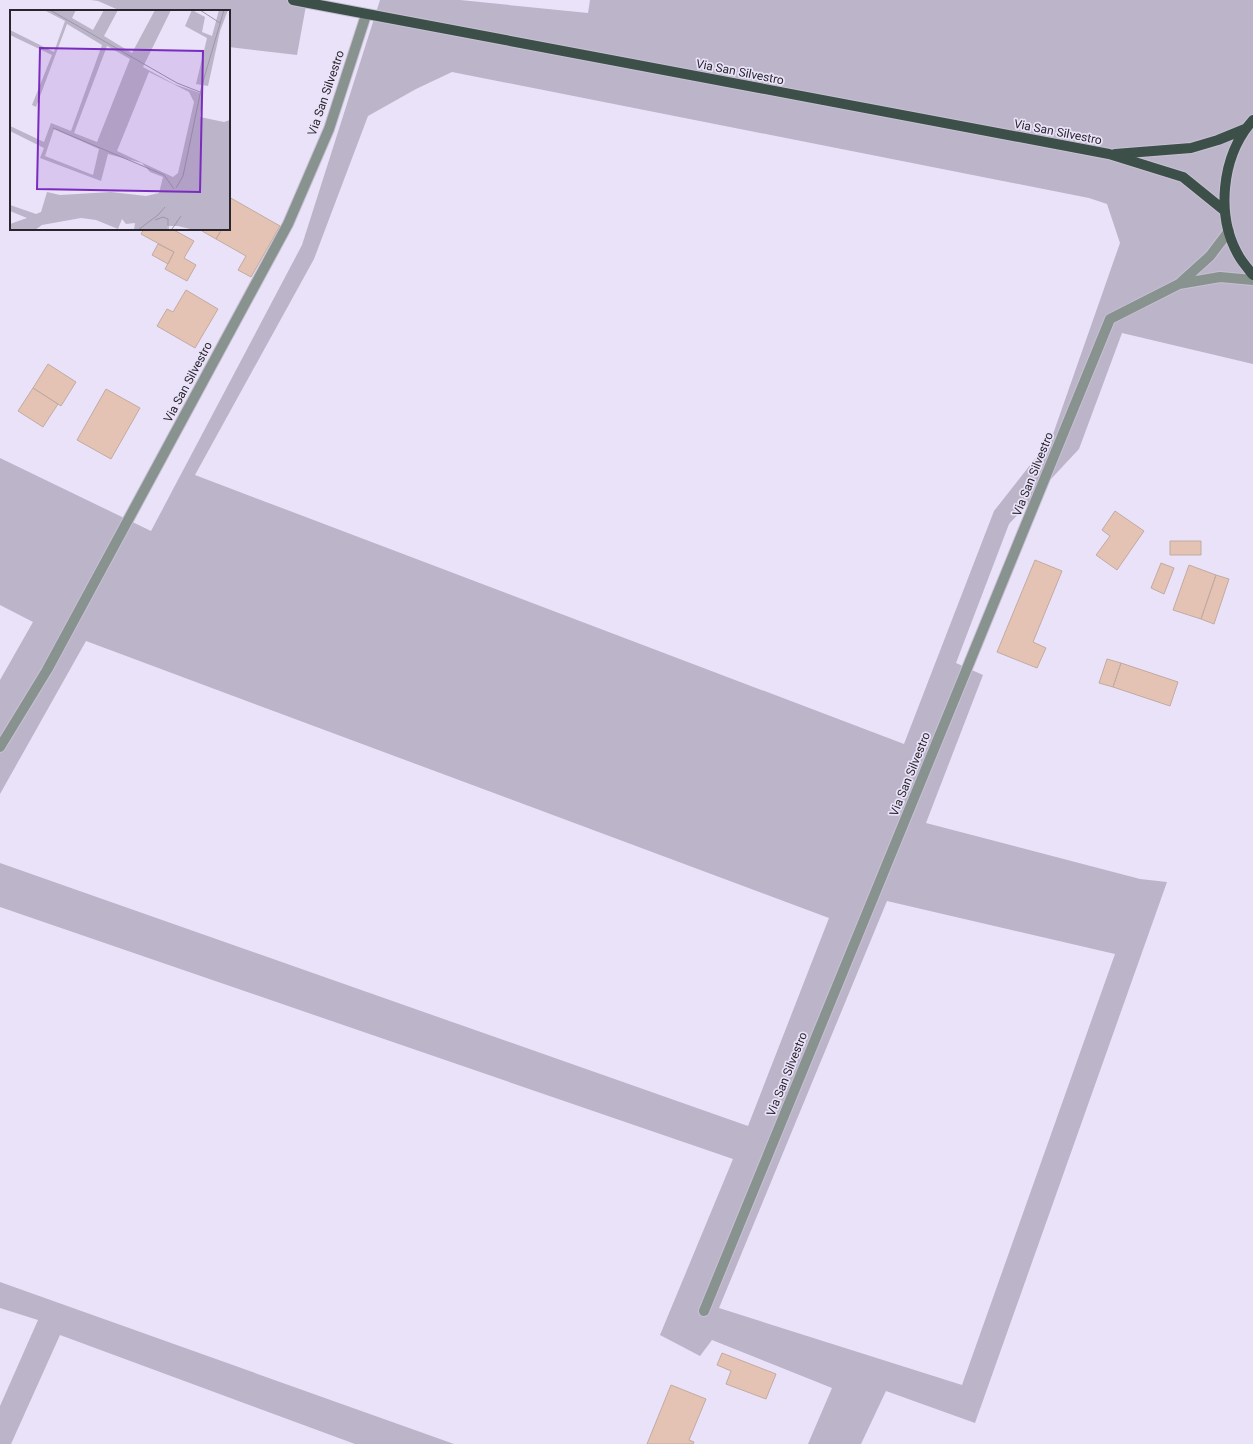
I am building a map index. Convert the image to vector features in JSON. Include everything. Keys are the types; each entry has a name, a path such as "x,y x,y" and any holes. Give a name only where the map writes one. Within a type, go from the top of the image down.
{"main road":[{"name":"Via San Silvestro","path":"293,0 1109,154 1183,177 1225,211"},
{"path":"1253,120 1245,129 1232,154 1225,182 1225,211 1229,231 1240,257 1253,275"},
{"name":"Via San Silvestro","path":"1109,154 1191,148 1218,140 1245,129"}],"street":[{"name":"Via San Silvestro","path":"0,747 51,663 288,224 330,129 366,14"},
{"name":"Via San Silvestro","path":"704,1311 1110,320 1180,284 1210,256 1229,231"},
{"name":"Via San Silvestro","path":"1180,284 1220,277 1253,280"}],"shaded area":[{"path":"91,0 307,0 297,55 230,47 230,10 119,10 98,1"},
{"path":"380,0 460,0 588,13 590,0 1253,0 1253,364 1122,333 1079,449 1009,524 956,663 983,675 926,823 1140,879 1167,882 975,1423 886,1391 861,1444 808,1444 832,1388 712,1340 700,1356 660,1335 733,1159 0,907 0,863 748,1126 829,918 86,641 0,794 0,680 33,622 0,605 0,458 151,531 302,245","holes":["452,72 1089,198 1107,204 1120,243 1052,437 994,511 904,744 195,475 314,259 368,116 416,89","887,901 1115,954 962,1385 719,1308"]},
{"path":"0,1282 454,1444 355,1444 60,1335 11,1444 0,1444 0,1406 38,1320 0,1308"}],"building":[{"path":"230,198 280,226 251,277 238,270 246,256 216,239 221,230 230,230"},
{"path":"143,230 174,230 194,241 184,258 196,265 187,281 165,269 174,252 141,234"},
{"path":"202,230 221,230 216,239"},
{"path":"158,244 174,252 168,264 152,255"},
{"path":"186,290 218,309 195,348 157,326 167,309 173,312"},
{"path":"48,364 76,382 61,406 33,388"},
{"path":"33,388 58,404 43,427 18,411"},
{"path":"106,389 140,408 111,459 77,440"},
{"path":"1115,511 1144,531 1117,570 1096,555 1110,536 1102,530"},
{"path":"1170,541 1201,541 1201,555 1170,555"},
{"path":"1035,560 1062,571 1033,642 1046,648 1037,668 997,652"},
{"path":"1161,563 1174,568 1164,594 1151,588"},
{"path":"1189,565 1216,575 1201,619 1173,610"},
{"path":"1216,575 1229,579 1214,624 1201,619"},
{"path":"1107,659 1121,663 1113,687 1099,683"},
{"path":"1121,663 1178,682 1170,706 1113,687"},
{"path":"722,1353 776,1374 766,1399 726,1384 731,1371 717,1365"},
{"path":"671,1385 706,1399 689,1440 694,1442 693,1444 647,1444"}]}
